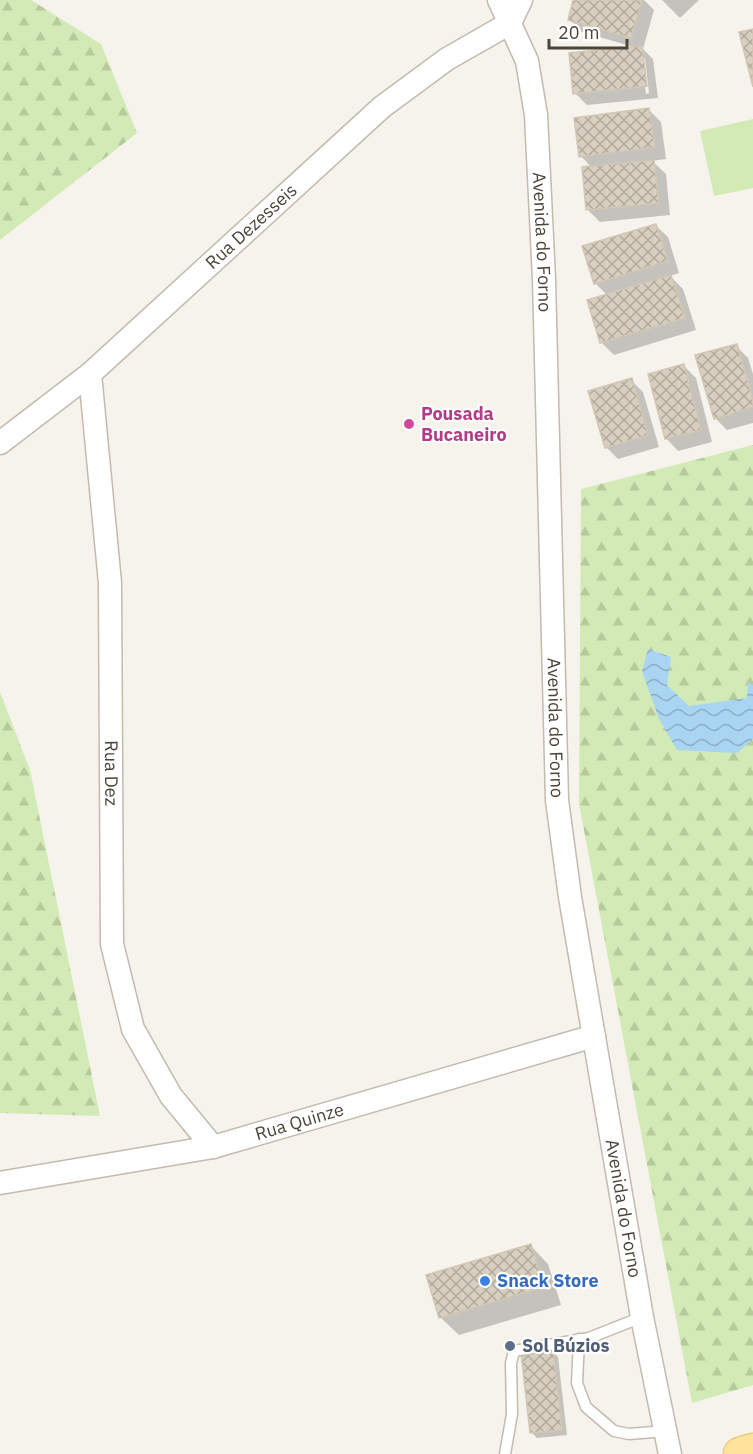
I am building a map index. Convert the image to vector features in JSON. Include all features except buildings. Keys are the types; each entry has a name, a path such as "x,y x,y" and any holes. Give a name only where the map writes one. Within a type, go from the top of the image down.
{"main road":[{"path":"740,1454 753,1450"}],"street":[{"name":"Avenida do Forno","path":"499,0 527,61 536,115 544,279 557,800 570,897 642,1317 670,1454"},
{"path":"510,23 521,0"},
{"name":"Rua Dezesseis","path":"0,443 90,374 382,107 447,59 510,23"},
{"name":"Rua Dez","path":"90,374 110,583 112,944 133,1029 171,1096 213,1147"},
{"name":"Rua Quinze","path":"0,1183 213,1147 594,1036"}],"lane":[{"path":"505,1454 512,1414 511,1363 514,1351 598,1335 642,1317"},
{"path":"579,1339 577,1383 586,1407 614,1431 629,1434 666,1431"}],"green space":[{"path":"0,0 31,0 101,44 137,133 0,240"},
{"path":"753,119 753,188 714,196 700,131"},
{"path":"753,445 753,1385 692,1403 579,804 581,489"},
{"path":"0,692 30,770 100,1116 0,1113"}],"water":[{"path":"648,649 671,657 667,685 689,706 747,698 748,682 753,685 753,739 737,753 677,750 659,719 642,671"}],"place":[{"name":"Pousada Bucaneiro","path":"409,424"},
{"name":"Snack Store","path":"485,1281"},
{"name":"Sol Búzios","path":"510,1346"}]}
